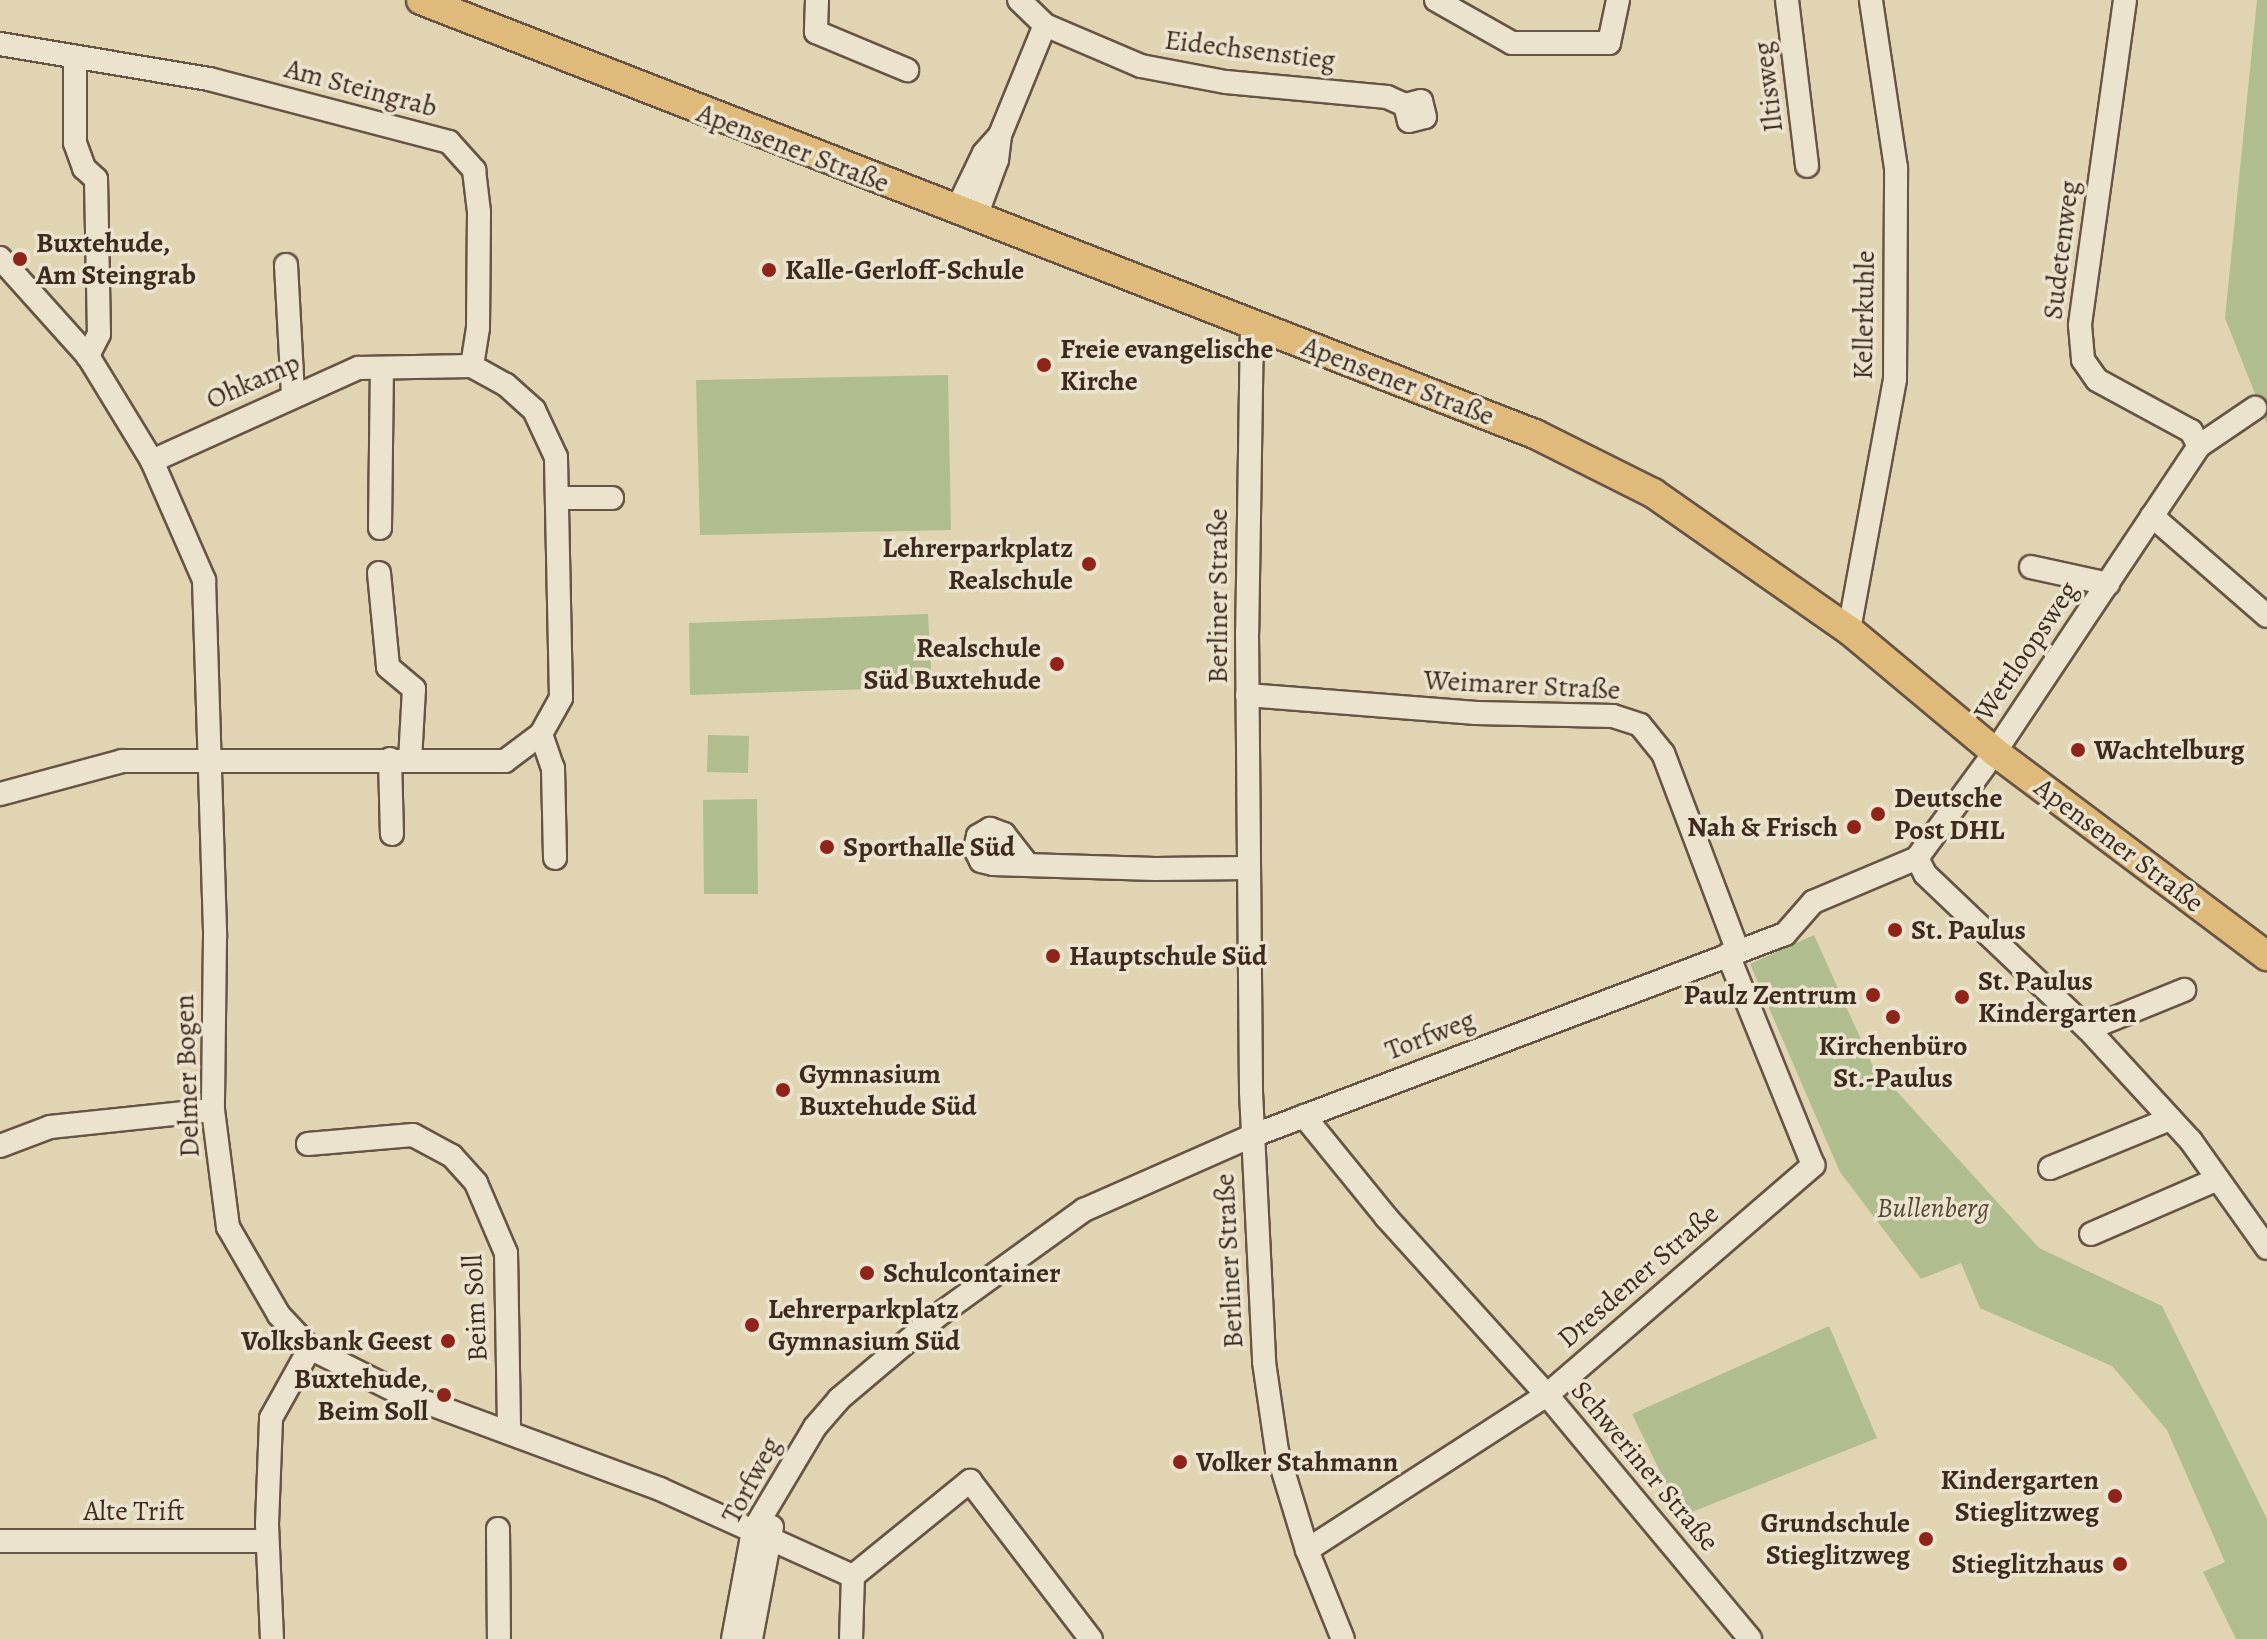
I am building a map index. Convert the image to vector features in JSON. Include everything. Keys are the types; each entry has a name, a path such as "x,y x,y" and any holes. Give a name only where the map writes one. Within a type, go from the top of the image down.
{"main road":[{"name":"Apensener Straße","path":"421,0 965,215 1535,434 1653,493 1849,630 1995,752 2267,956"}],"street":[{"path":"817,0 816,32 907,70"},
{"path":"965,215 997,160 1000,135 1045,25 1019,0"},
{"path":"1436,0 1512,43 1609,43 1618,0"},
{"name":"Iltisweg","path":"1787,0 1807,166"},
{"name":"Kellerkuhle","path":"1849,630 1895,379 1896,168 1871,0"},
{"name":"Sudetenweg","path":"2125,0 2080,325 2083,360 2097,380 2191,431 2199,446"},
{"name":"Eidechsenstieg","path":"1045,25 1141,66 1226,82 1387,97 1405,105"},
{"name":"Am Steingrab","path":"0,44 209,79 449,142 474,170 479,212 478,328 472,366"},
{"path":"75,57 75,143 84,168 96,179 99,334 88,356"},
{"name":"Delmer Bogen","path":"0,258 88,356 152,461 204,580 211,758 213,1110 228,1227 279,1315 310,1348 398,1392 509,1430 853,1576"},
{"path":"286,265 293,395"},
{"name":"Berliner Straße","path":"1252,325 1247,695 1252,1136 1271,1418 1307,1550 1343,1639"},
{"path":"0,794 122,761 211,758 505,761 541,734 561,698 556,457 534,410 472,366"},
{"name":"Ohkamp","path":"152,461 358,368 472,366"},
{"path":"380,528 382,368"},
{"name":"Wettloopsweg","path":"1995,752 2199,446 2255,408"},
{"path":"557,498 612,498"},
{"path":"2152,516 2267,616"},
{"name":"Wettloopsweg","path":"2031,567 2108,584"},
{"path":"379,573 388,667 414,689 400,760 392,834"},
{"name":"Weimarer Straße","path":"1247,695 1473,713 1613,716 1640,725 1663,753 1733,953"},
{"path":"541,734 553,768 555,858"},
{"path":"1995,752 1917,858 1925,874 2088,1029 2170,1119 2264,1238"},
{"name":"Torfweg","path":"733,1639 760,1534 822,1438 870,1374 936,1317 1084,1210 1252,1136 1785,934 1813,902 1917,858"},
{"path":"1028,865 1249,868"},
{"name":"Dresdener Straße","path":"1307,1550 1547,1395 1813,1165 1733,953"},
{"path":"2088,1029 2184,990"},
{"path":"0,1146 50,1127 213,1110"},
{"name":"Schweriner Straße","path":"1304,1116 1386,1217 1547,1395 1750,1639"},
{"path":"2050,1168 2170,1119"},
{"name":"Beim Soll","path":"308,1144 413,1135 452,1156 476,1183 506,1253 509,1430"},
{"path":"2091,1234 2218,1179"},
{"path":"272,1639 267,1541 271,1418 310,1348"},
{"path":"851,1639 853,1576 970,1481 1091,1639"},
{"path":"498,1529 499,1639"},
{"name":"Torfweg","path":"751,1639 760,1534"},
{"name":"Alte Trift","path":"0,1541 267,1541"}],"green space":[{"path":"2257,0 2267,0 2267,424 2225,318"},
{"path":"948,375 951,530 700,535 696,380"},
{"path":"928,614 932,687 690,695 689,623"},
{"path":"708,735 749,736 748,773 707,772"},
{"path":"757,799 758,894 704,894 703,800"},
{"name":"Bullenberg","path":"1814,935 1872,1064 2039,1248 2162,1306 2267,1519 2267,1639 2236,1639 2203,1572 2225,1562 2167,1430 2112,1366 1980,1308 1961,1263 1921,1279 1840,1172 1750,964"},
{"path":"1829,1326 1877,1438 1682,1516 1632,1414"}],"place":[{"name":"Buxtehude, Am Steingrab","path":"20,259"},
{"name":"Kalle-Gerloff-Schule","path":"769,270"},
{"name":"Freie evangelische Kirche","path":"1044,365"},
{"name":"Lehrerparkplatz Realschule","path":"1089,564"},
{"name":"Realschule Süd Buxtehude","path":"1057,664"},
{"name":"Wachtelburg","path":"2078,750"},
{"name":"Deutsche Post DHL","path":"1878,814"},
{"name":"Nah & Frisch","path":"1854,827"},
{"name":"Sporthalle Süd","path":"827,847"},
{"name":"St. Paulus","path":"1895,930"},
{"name":"Hauptschule Süd","path":"1053,956"},
{"name":"Paulz Zentrum","path":"1873,995"},
{"name":"St. Paulus Kindergarten","path":"1962,997"},
{"name":"Kirchenbüro St.-Paulus","path":"1893,1017"},
{"name":"Gymnasium Buxtehude Süd","path":"783,1090"},
{"name":"Schulcontainer","path":"867,1273"},
{"name":"Lehrerparkplatz Gymnasium Süd","path":"752,1325"},
{"name":"Volksbank Geest","path":"448,1341"},
{"name":"Buxtehude, Beim Soll","path":"444,1395"},
{"name":"Volker Stahmann","path":"1180,1462"},
{"name":"Kindergarten Stieglitzweg","path":"2115,1496"},
{"name":"Grundschule Stieglitzweg","path":"1926,1539"},
{"name":"Stieglitzhaus","path":"2120,1564"}]}
